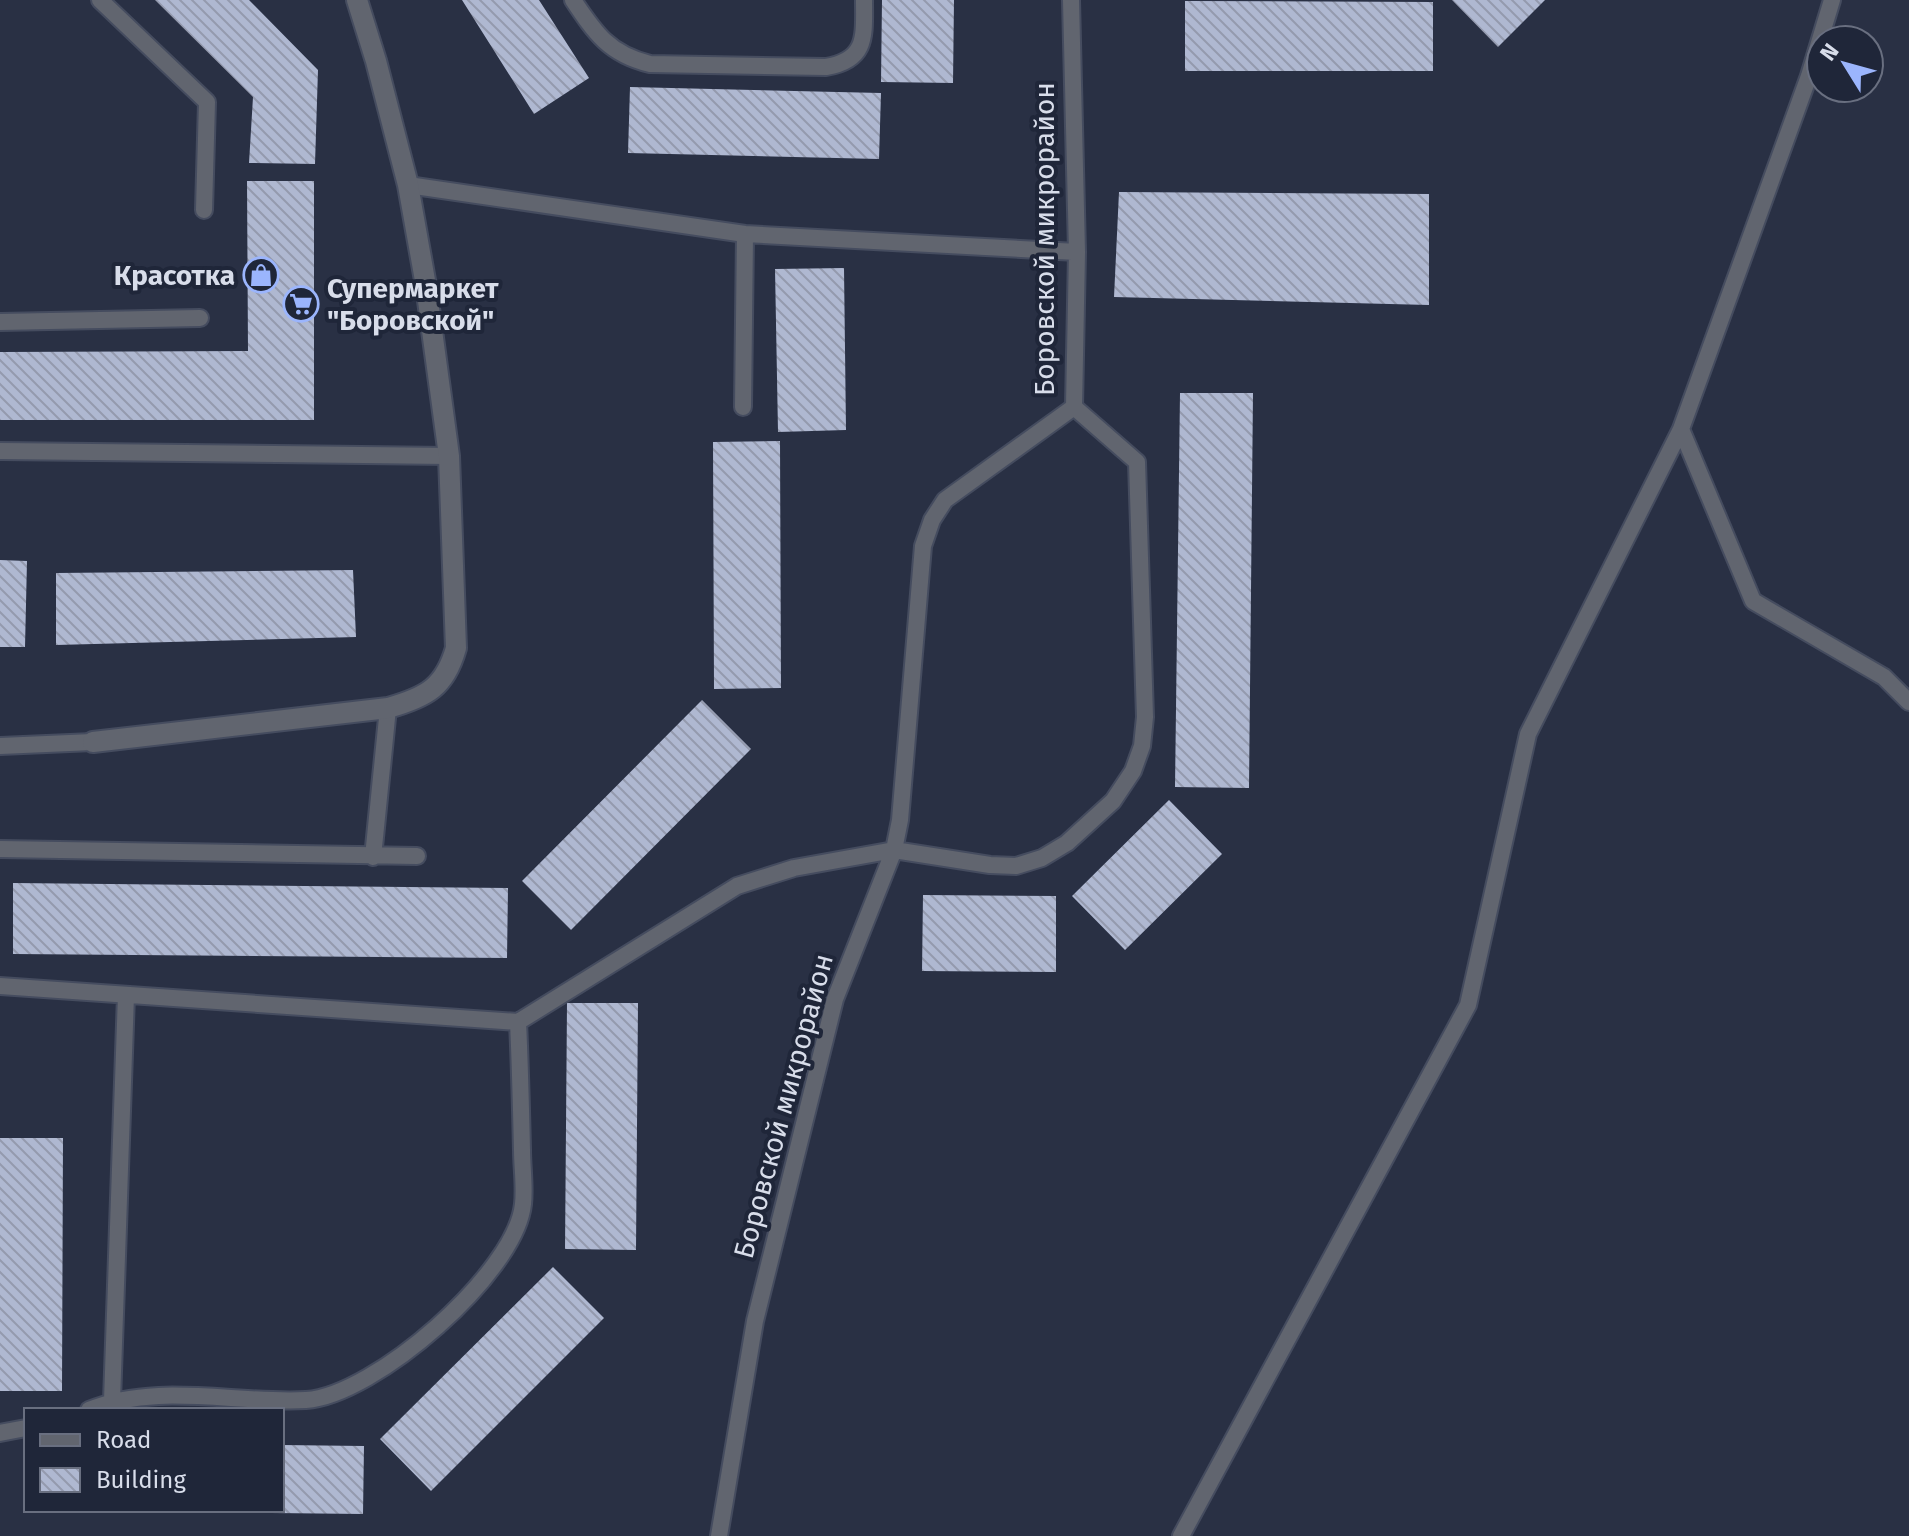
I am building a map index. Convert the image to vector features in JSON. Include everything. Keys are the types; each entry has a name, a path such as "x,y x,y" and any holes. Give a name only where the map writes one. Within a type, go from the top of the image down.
{"street":[{"path":"93,742 388,708 410,702 430,691 449,671 456,648 449,456 426,286 408,185 357,0"}],"lane":[{"path":"100,0 207,102 204,210"},
{"path":"573,0 593,31 626,57 637,61 650,64 826,67 838,65 859,50 864,38 864,0"},
{"name":"Боровской микрорайон","path":"719,1536 755,1321 835,999 894,850 900,820 923,546 932,520 945,500 1074,407 1077,252 1071,0"},
{"path":"1181,1536 1468,1005 1528,734 1681,429 1809,76 1832,0"},
{"path":"408,185 745,234 1077,252"},
{"path":"743,407 745,234"},
{"path":"0,322 200,318"},
{"path":"0,986 518,1022 737,886 794,868 894,850 990,865 1016,866 1042,858 1087,827 1113,801 1133,771 1142,746 1145,717 1139,469 1133,456 1074,407"},
{"path":"1681,429 1753,601 1884,677 1909,702"},
{"path":"0,451 449,456"},
{"path":"373,857 388,708"},
{"path":"0,746 93,742"},
{"path":"0,849 417,856"},
{"path":"112,1401 126,995"},
{"path":"94,1408 112,1401 188,1396 307,1400 337,1394 392,1362 458,1308 491,1270 511,1240 523,1206 518,1022"},
{"path":"0,1433 24,1428"}],"building":[{"path":"155,0 249,0 318,70 315,164 249,163 253,97"},
{"path":"462,0 539,0 589,78 534,114"},
{"path":"882,0 954,0 953,83 881,82"},
{"path":"1452,0 1545,0 1498,47"},
{"path":"1185,1 1433,2 1433,71 1185,71"},
{"path":"630,87 881,93 879,159 628,153"},
{"path":"247,181 314,181 314,420 0,420 0,352 248,351"},
{"path":"1119,192 1429,194 1429,305 1114,297"},
{"path":"844,268 846,430 778,432 775,269"},
{"path":"1180,393 1253,393 1249,788 1175,787"},
{"path":"780,441 781,688 714,689 713,442"},
{"path":"0,560 27,561 25,647 0,647"},
{"path":"353,570 356,637 56,645 56,573"},
{"path":"702,700 751,749 571,930 522,881"},
{"path":"1169,800 1222,854 1125,950 1072,896"},
{"path":"13,883 508,888 507,958 13,954"},
{"path":"923,895 1056,896 1056,972 922,971"},
{"path":"567,1003 638,1003 636,1250 565,1249"},
{"path":"0,1138 63,1138 62,1391 0,1391"},
{"path":"553,1267 604,1318 431,1491 380,1439"},
{"path":"284,1445 364,1446 363,1514 272,1513 284,1512"}],"place":[{"name":"Красотка","path":"261,275"},
{"name":"Супермаркет \"Боровской\"","path":"301,304"}]}
